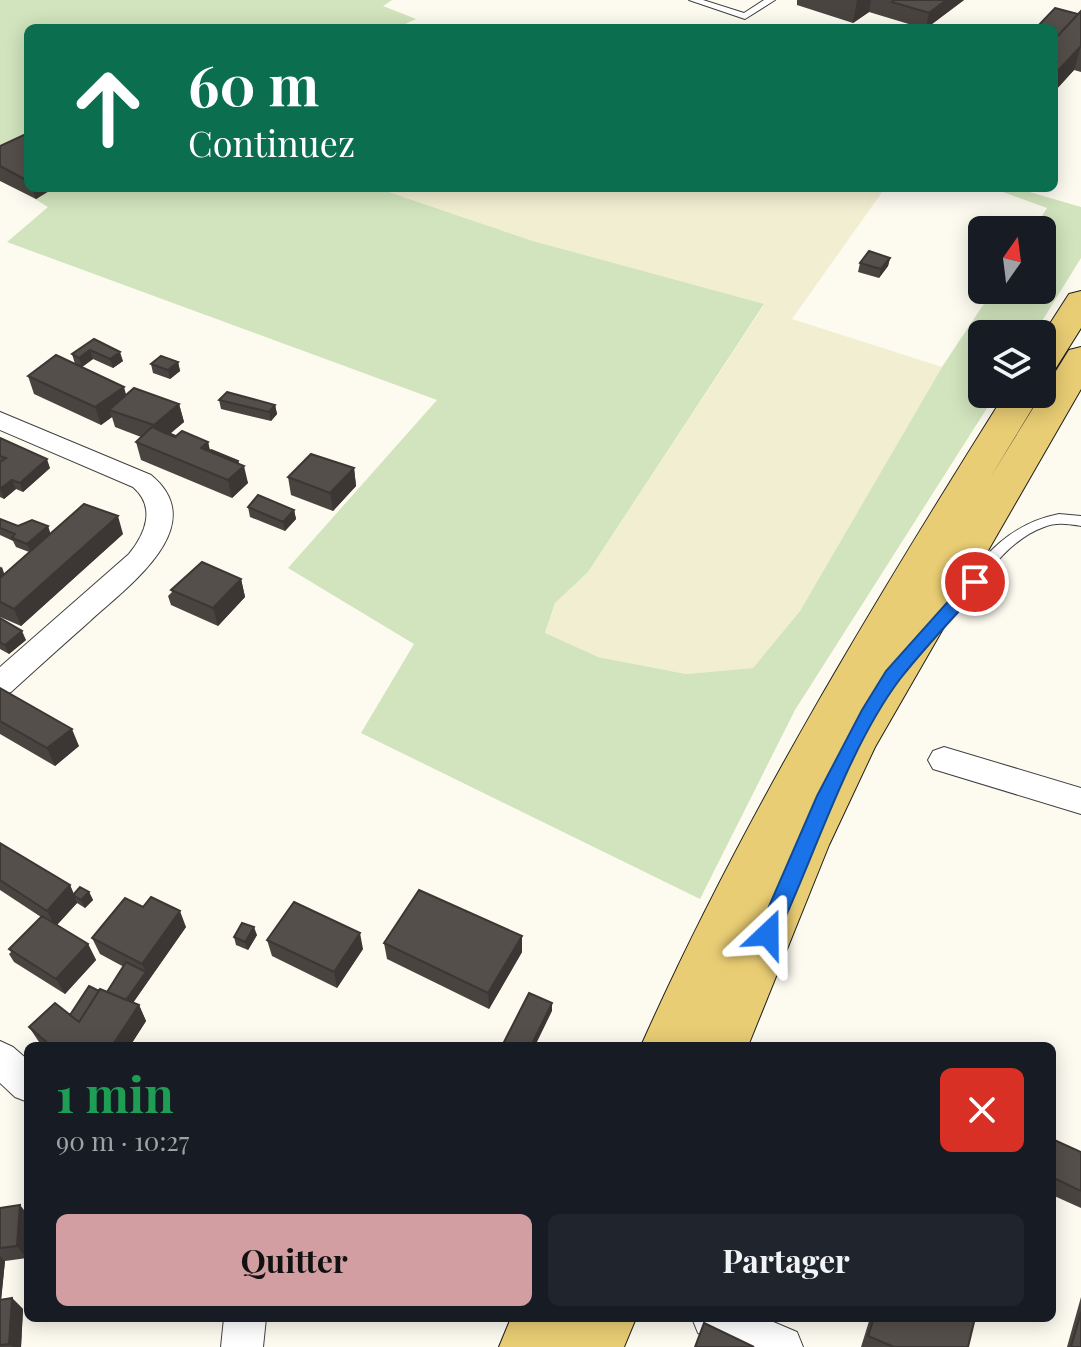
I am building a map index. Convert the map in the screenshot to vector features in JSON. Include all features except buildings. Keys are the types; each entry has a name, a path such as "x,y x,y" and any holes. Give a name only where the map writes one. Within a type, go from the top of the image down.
{"main road":[{"path":"1056,341 1081,301"},
{"path":"698,1039 893,676 1081,358"},
{"path":"698,1039 822,732 919,561 1014,408"},
{"path":"530,1347 541,1322"},
{"path":"592,1347 603,1322"}],"street":[{"path":"0,420 142,481 155,492 161,517 156,539 139,561 0,684"},
{"path":"944,760 1081,801"},
{"path":"0,1059 24,1080"},
{"path":"242,1347 245,1322"},
{"path":"723,1322 782,1347"}],"lane":[{"path":"694,0 745,16 770,0"},
{"path":"893,676 1024,529 1045,519 1061,517 1081,521"}],"shaded area":[{"path":"389,192 882,192 792,319 942,367 800,611 753,668 686,674 598,657 545,634 555,603 588,572 764,305 533,241"}],"green space":[{"path":"0,0 392,0 383,6 416,19 405,24 24,24 24,192 389,192 533,241 764,304 588,572 555,603 545,633 598,657 686,674 753,668 800,611 968,328 968,408 987,408 795,710 700,899 361,733 414,644 288,568 437,400 7,242 48,207 0,178"},
{"path":"1003,192 1030,192 1081,207 1081,258 1056,298 1056,216 1042,216 1047,208"},
{"path":"984,304 1053,304 1043,320 973,320"}],"route":[{"path":"768,934 827,796 869,715 893,676 975,582"}]}
